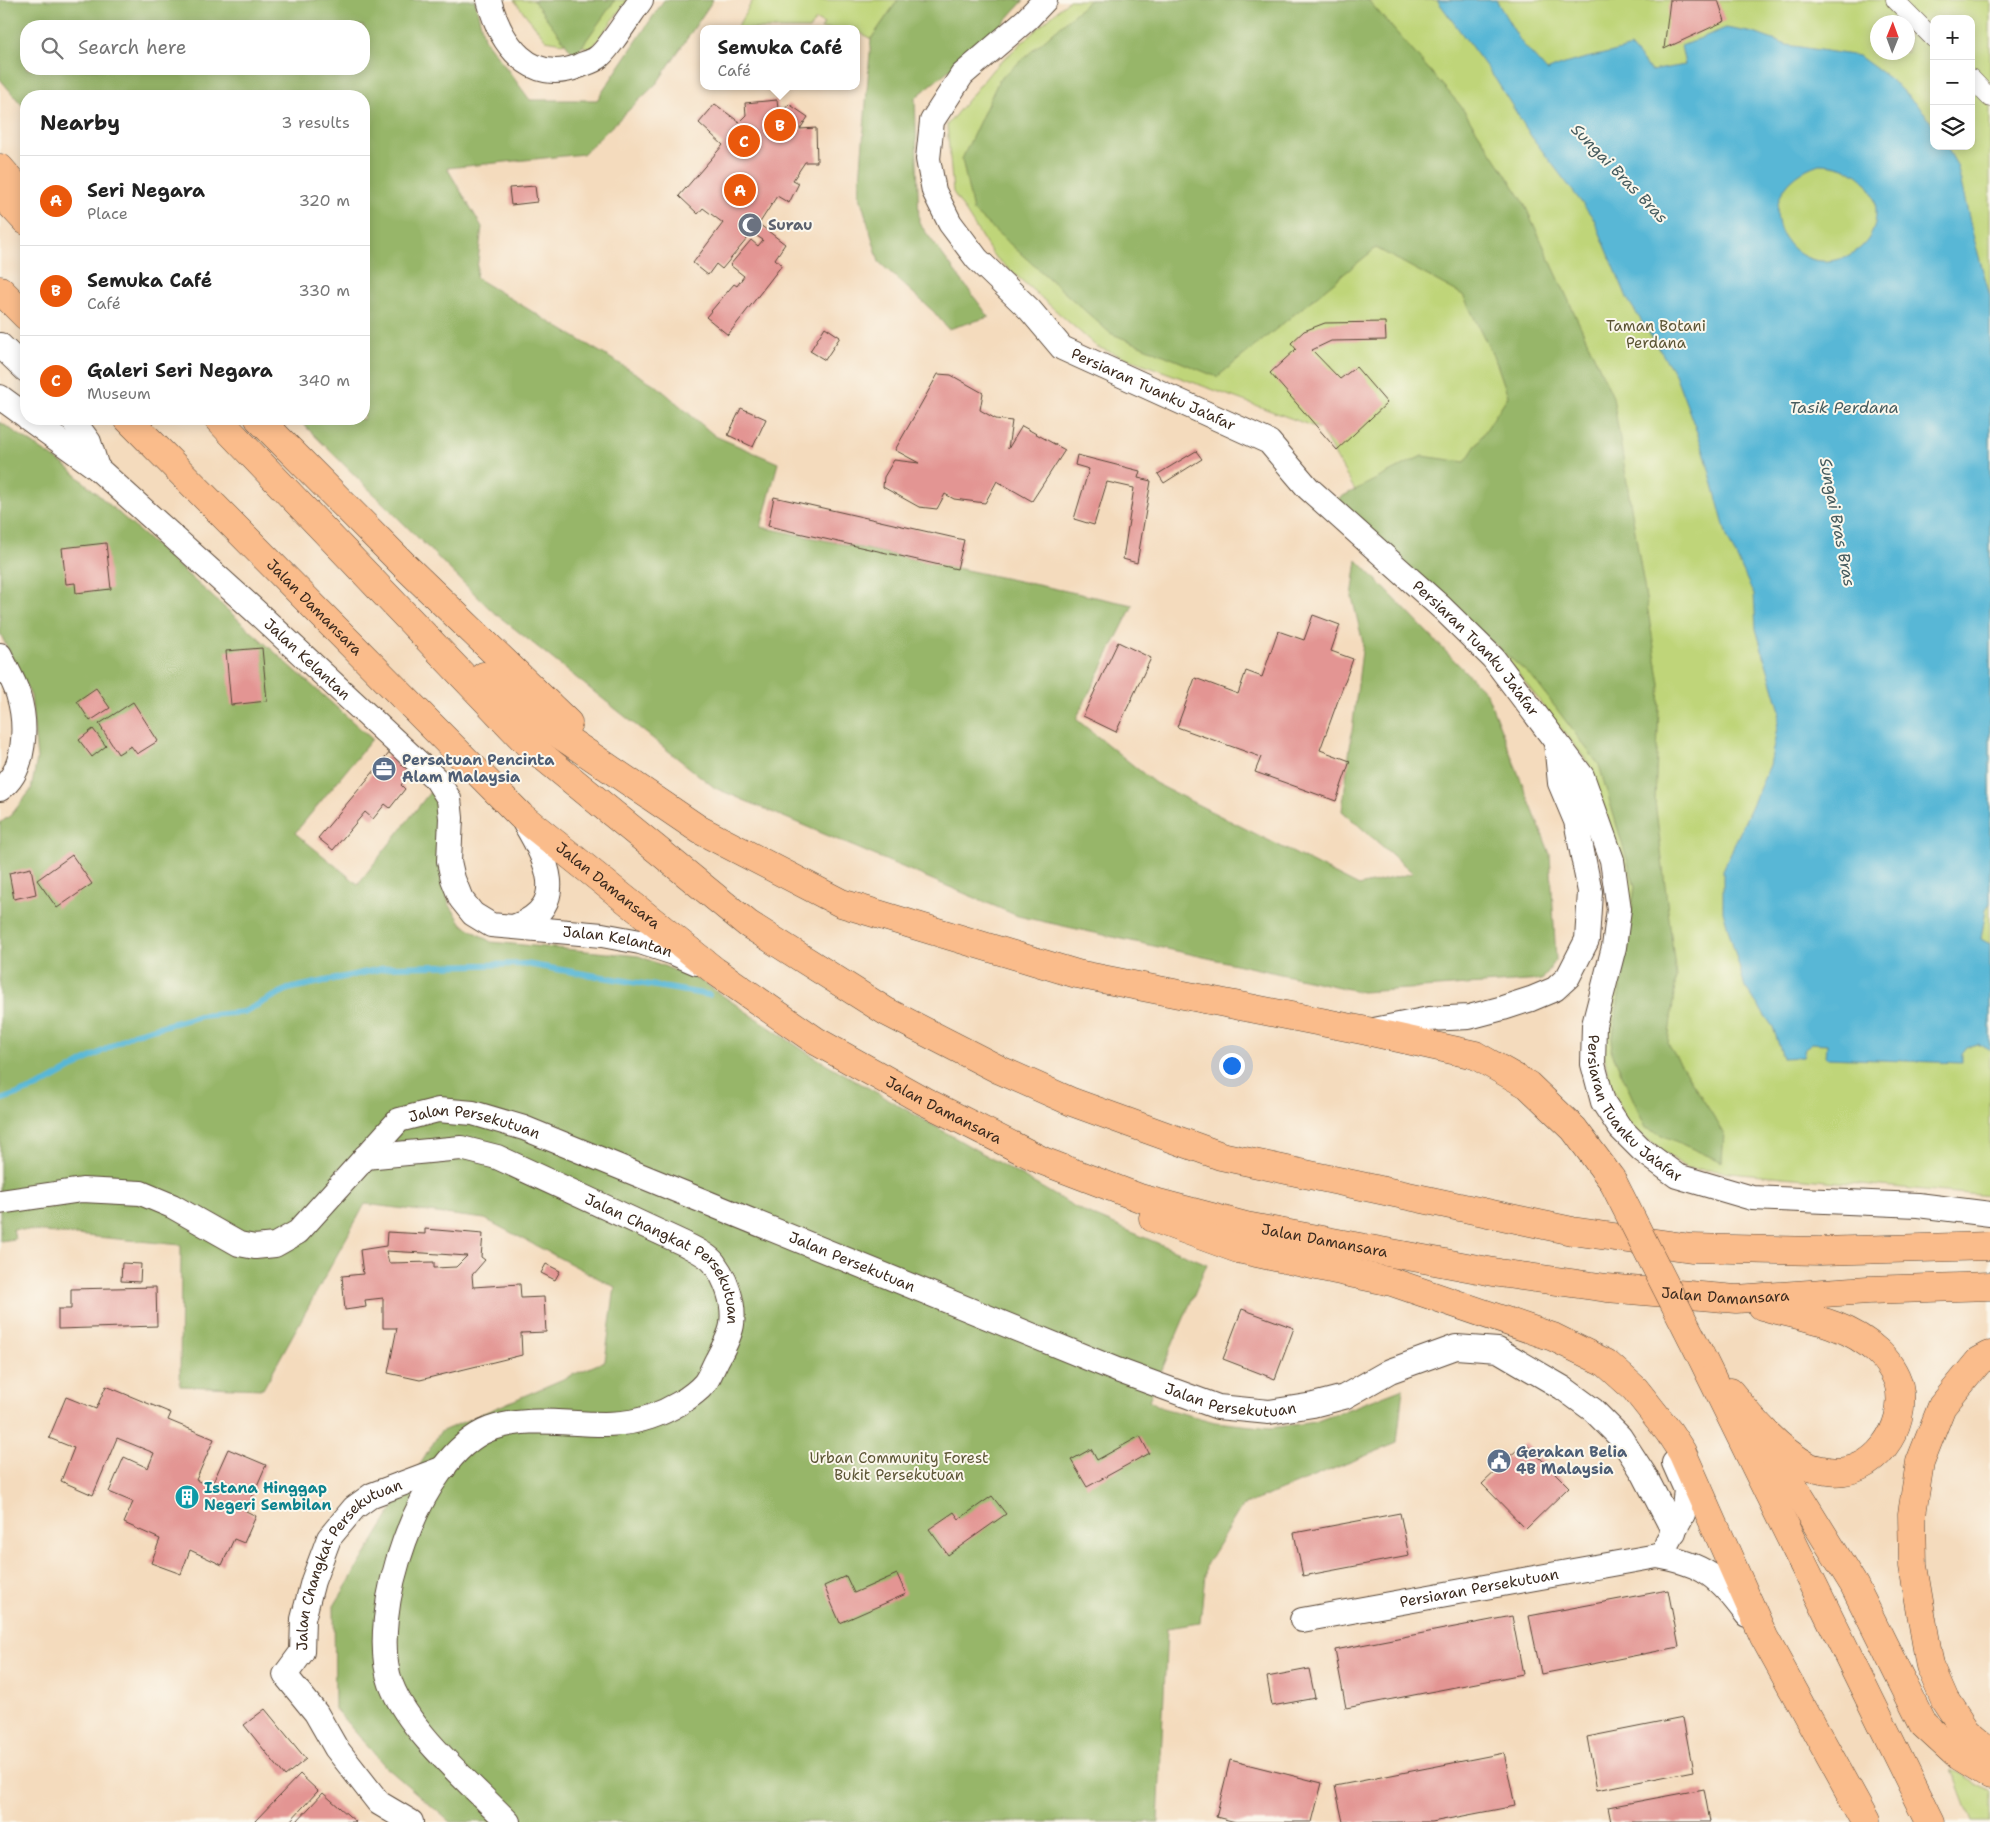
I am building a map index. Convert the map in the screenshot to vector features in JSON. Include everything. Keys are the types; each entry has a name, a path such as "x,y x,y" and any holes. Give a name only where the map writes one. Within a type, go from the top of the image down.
{"main road":[{"path":"0,148 20,170"},
{"path":"0,168 20,191"},
{"path":"0,193 20,215"},
{"path":"0,290 20,310"},
{"name":"Jalan Damansara","path":"134,425 521,816 715,971 816,1041 932,1105 1043,1161 1140,1198 1246,1226 1499,1273 1608,1288 1736,1299 1868,1290 1990,1286"},
{"path":"224,425 529,745 748,924 887,1012 1000,1070 1072,1102 1221,1156 1572,1231 1691,1248 1820,1251 1990,1246"},
{"path":"265,425 407,568 632,785"},
{"path":"408,616 547,726 632,785 700,830 840,903 1077,974 1367,1031 1475,1055 1528,1085 1574,1129 1612,1180 1700,1354 1930,1822"},
{"path":"1043,1161 1106,1200 1238,1249 1392,1282 1534,1329 1606,1363 1635,1389 1656,1414 1682,1452 1764,1637 1866,1822"},
{"path":"1736,1299 1812,1318 1834,1325 1859,1337 1877,1350 1892,1368 1899,1385 1900,1402 1896,1424 1889,1441 1876,1456 1857,1468 1838,1472 1812,1468 1789,1453 1752,1420"},
{"path":"1700,1354 1752,1420 1854,1585 1900,1682 1923,1724 1959,1757 1990,1776"},
{"path":"1990,1355 1980,1361 1942,1406 1920,1462 1912,1514 1913,1566 1930,1666 1945,1700 1966,1732 1990,1752"}],"street":[{"path":"489,0 492,11 512,50 532,68 565,72 598,58 641,0"},
{"name":"Persiaran Tuanku Ja'afar","path":"1045,0 1027,19 962,75 932,121 928,159 934,191 950,223 977,259 1030,310 1062,348 1269,442 1308,488 1442,608 1493,658 1582,776 1612,860 1619,909 1614,947 1594,1024 1593,1064 1603,1102 1620,1128 1642,1150 1677,1176 1752,1198 1918,1205 1990,1214"},
{"path":"1895,0 1930,35"},
{"path":"1975,82 1990,98"},
{"path":"0,345 20,364"},
{"path":"0,397 20,412"},
{"name":"Jalan Kelantan","path":"37,425 97,468 252,608 437,780 449,799 451,818 449,862 453,879 462,899 473,914 491,925 602,935 640,942 674,953 715,971"},
{"path":"76,425 89,442 97,468"},
{"path":"0,655 18,695 23,728 22,759 0,788"},
{"path":"1367,1031 1429,1018 1469,1016 1503,1008 1555,989 1568,977 1587,940 1590,892 1576,821 1560,783 1555,740"},
{"path":"516,926 537,915 546,902 549,890 543,854 521,816"},
{"name":"Jalan Persekutuan","path":"0,1202 82,1190 140,1193 172,1206 239,1244 255,1247 275,1245 298,1232 399,1120 438,1110 482,1115 524,1128 1117,1370 1218,1407 1269,1412 1313,1406 1344,1397 1390,1371 1456,1347 1498,1350 1563,1388 1593,1410 1620,1437 1644,1474 1674,1532"},
{"name":"Jalan Changkat Persekutuan","path":"366,1156 460,1148 497,1157 685,1244 713,1261 729,1289 732,1324 705,1383 681,1402 650,1417 628,1422 525,1421 490,1429 465,1444 428,1489 404,1542 387,1604 383,1643 385,1663 391,1685 414,1726 508,1822"},
{"path":"1656,1414 1661,1436 1686,1490 1683,1514 1674,1532 1656,1556 1679,1560 1694,1566 1724,1585 1764,1637"},
{"name":"Jalan Changkat Persekutuan","path":"410,1822 379,1803 336,1748 316,1713 285,1676 302,1652 303,1619 313,1582 329,1538 354,1508 372,1495 444,1468"},
{"name":"Persiaran Persekutuan","path":"1302,1620 1656,1556"}],"green space":[{"path":"0,0 475,0 484,38 530,100 597,100 664,0 713,0 657,83 583,154 447,168 482,227 476,278 657,386 715,436 778,463 761,527 1133,605 1076,719 1155,783 1359,886 1413,873 1342,811 1363,643 1352,597 1357,560 1487,694 1550,854 1556,960 1542,980 1362,992 1018,916 715,788 491,610 304,425 370,425 370,90 20,90 20,103 0,79"},
{"path":"514,0 628,0 592,48 546,40"},
{"path":"533,0 615,0 575,56"},
{"path":"753,0 898,0 871,39 860,33 860,25 823,25 816,20 812,25 738,25"},
{"path":"898,0 1024,0 996,31 915,98 919,223 989,317 948,329 934,312 879,262 859,193 871,39"},
{"name":"Taman Botani Perdana","path":"1069,0 1990,0 1990,1196 1686,1168 1628,1125 1609,1081 1602,1042 1620,854 1588,763 1488,635 1380,534 1320,429 1097,347 993,255 953,192 947,125 994,68"},
{"path":"1090,0 1368,0 1460,105 1522,199 1613,397 1660,684 1655,801 1676,977 1668,1044 1724,1133 1722,1162 1646,1128 1611,1050 1635,887 1599,765 1534,679 1333,501 1422,456 1465,462 1508,396 1497,364 1463,295 1376,248 1217,377 1110,333 973,211 962,159 999,80"},
{"name":"Urban Community Forest Bukit Persekutuan","path":"0,422 66,466 372,739 295,833 358,884 430,792 439,801 439,860 449,904 462,924 491,942 639,956 701,981 806,1052 1084,1212 1207,1264 1149,1400 1162,1408 1215,1422 1271,1428 1315,1422 1403,1388 1397,1443 1242,1506 1206,1565 1200,1623 1167,1628 1158,1822 450,1822 386,1767 335,1709 334,1606 440,1432 605,1361 615,1287 485,1219 365,1204 263,1389 180,1386 181,1245 13,1229 15,1239 0,1241 0,823 11,815 31,790 37,759 31,696 0,633"},
{"path":"1951,1769 1990,1792 1990,1822 1971,1822"}],"water":[{"name":"Tasik Perdana","path":"1437,0 1496,0 1521,42 1547,71 1578,60 1631,47 1651,71 1685,65 1681,46 1726,28 1754,33 1787,45 1859,56 1889,78 1924,112 1930,121 1930,150 1948,150 1957,165 1973,235 1990,296 1990,903 1986,909 1981,939 1990,944 1990,1051 1978,1044 1967,1047 1962,1053 1962,1063 1826,1058 1827,1044 1811,1043 1805,1049 1803,1057 1783,1058 1773,1027 1745,987 1723,911 1723,870 1770,765 1780,711 1756,629 1754,595 1727,537 1704,451 1675,374 1628,300 1594,219 1531,136 1496,80","holes":["1819,164 1843,168 1862,179 1874,198 1876,210 1872,232 1861,247 1853,253 1830,261 1809,258 1793,248 1782,232 1777,214 1781,194 1795,177"]}],"building":[{"path":"1670,0 1718,0 1725,21 1664,49"},
{"path":"777,100 779,116 789,104 808,117 800,129 816,128 817,162 805,162 793,180 799,183 789,203 777,196 759,224 785,244 775,259 782,265 728,335 706,317 734,284 737,286 744,276 730,265 751,240 758,246 763,240 752,233 722,269 716,264 708,275 693,263 723,223 703,208 698,214 679,196 723,145 699,123 715,104 739,122 746,115 745,103"},
{"path":"535,186 537,202 511,205 509,188"},
{"path":"1385,322 1386,340 1331,341 1312,350 1340,379 1356,367 1387,403 1337,450 1270,373 1296,349 1291,343 1304,331 1325,323"},
{"path":"825,327 840,337 825,360 810,351"},
{"path":"938,374 951,375 983,393 980,410 996,419 1012,421 1008,449 1022,426 1065,450 1032,501 997,481 985,503 954,499 945,494 937,509 919,507 883,487 884,477 894,460 919,463 895,450"},
{"path":"741,408 766,419 753,447 728,435"},
{"path":"1196,451 1202,459 1164,483 1158,474"},
{"path":"1077,455 1140,471 1138,478 1151,481 1137,563 1123,559 1134,488 1107,482 1094,525 1074,519 1089,469 1075,465"},
{"path":"774,497 964,540 957,569 768,526"},
{"path":"106,543 111,589 76,593 75,583 66,584 62,548"},
{"path":"1313,615 1340,625 1331,651 1353,659 1320,750 1350,761 1336,801 1255,772 1261,757 1177,727 1195,678 1238,694 1246,671 1262,677 1278,631 1304,640"},
{"path":"1118,642 1151,658 1116,732 1083,716"},
{"path":"262,648 267,701 231,705 226,651"},
{"path":"96,688 110,708 90,721 77,701"},
{"path":"133,702 158,741 137,754 131,746 118,754 99,724"},
{"path":"93,729 106,746 92,757 79,740"},
{"path":"391,751 413,771 401,785 405,789 390,808 385,804 373,819 365,812 333,850 318,838"},
{"path":"72,855 92,884 57,908 37,880"},
{"path":"31,868 36,894 14,899 9,873"},
{"path":"425,1229 483,1234 481,1257 485,1260 472,1275 473,1287 520,1284 521,1298 544,1297 546,1332 521,1333 522,1355 420,1380 388,1373 397,1328 383,1328 383,1298 365,1300 366,1307 345,1310 342,1276 363,1274 360,1250 386,1246 387,1232 425,1234","holes":["386,1251 467,1256 456,1267 434,1268 434,1262 389,1263"]},
{"path":"122,1263 141,1264 140,1282 121,1281"},
{"path":"546,1264 560,1271 555,1280 541,1273"},
{"path":"156,1287 157,1326 58,1329 58,1309 71,1309 71,1289"},
{"path":"1242,1309 1294,1328 1275,1379 1223,1359"},
{"name":"Istana Hinggap Negeri Sembilan","path":"106,1386 171,1413 168,1420 214,1439 196,1480 211,1487 228,1449 266,1465 246,1511 256,1516 244,1543 234,1539 222,1565 190,1550 181,1574 151,1563 160,1539 124,1523 133,1502 109,1492 124,1457 148,1468 154,1453 117,1438 93,1495 61,1481 74,1448 49,1438 66,1397 96,1409"},
{"path":"1140,1436 1149,1453 1087,1487 1071,1460 1091,1449 1097,1460"},
{"path":"1525,1443 1569,1487 1526,1529 1482,1484 1498,1469 1490,1462 1501,1451 1508,1458"},
{"path":"992,1496 1006,1514 948,1555 929,1529 954,1512 959,1519"},
{"path":"1400,1513 1409,1556 1303,1576 1294,1533"},
{"path":"897,1574 906,1594 840,1623 824,1586 846,1576 854,1593"},
{"path":"1668,1590 1679,1647 1541,1674 1529,1616"},
{"path":"1512,1616 1523,1674 1346,1708 1335,1650"},
{"path":"1309,1669 1315,1698 1272,1706 1267,1677"},
{"path":"265,1709 306,1759 285,1776 244,1725"},
{"path":"1683,1718 1693,1771 1597,1790 1587,1737"},
{"path":"1504,1753 1515,1806 1432,1822 1343,1822 1335,1786"},
{"path":"1230,1760 1322,1783 1312,1822 1236,1822 1216,1817"},
{"path":"300,1774 318,1791 289,1822 254,1822"},
{"path":"1704,1789 1710,1822 1611,1822 1608,1807"},
{"path":"323,1793 356,1822 296,1822"}],"waterway":[{"path":"0,1100 38,1087 133,1034 200,1016 244,1012 288,989 390,967 526,964 709,995"}],"place":[{"name":"Semuka Café","path":"780,125"},
{"name":"Galeri Seri Negara","path":"744,141"},
{"name":"Seri Negara","path":"740,190"},
{"name":"Surau","path":"750,225"},
{"name":"Persatuan Pencinta Alam Malaysia","path":"384,769"},
{"name":"Gerakan Belia 4B Malaysia","path":"1499,1461"},
{"name":"Istana Hinggap Negeri Sembilan","path":"187,1497"}],"water label":[{"name":"Sungai Bras Bras","path":"1620,173"},
{"name":"Sungai Bras Bras","path":"1838,522"}]}
